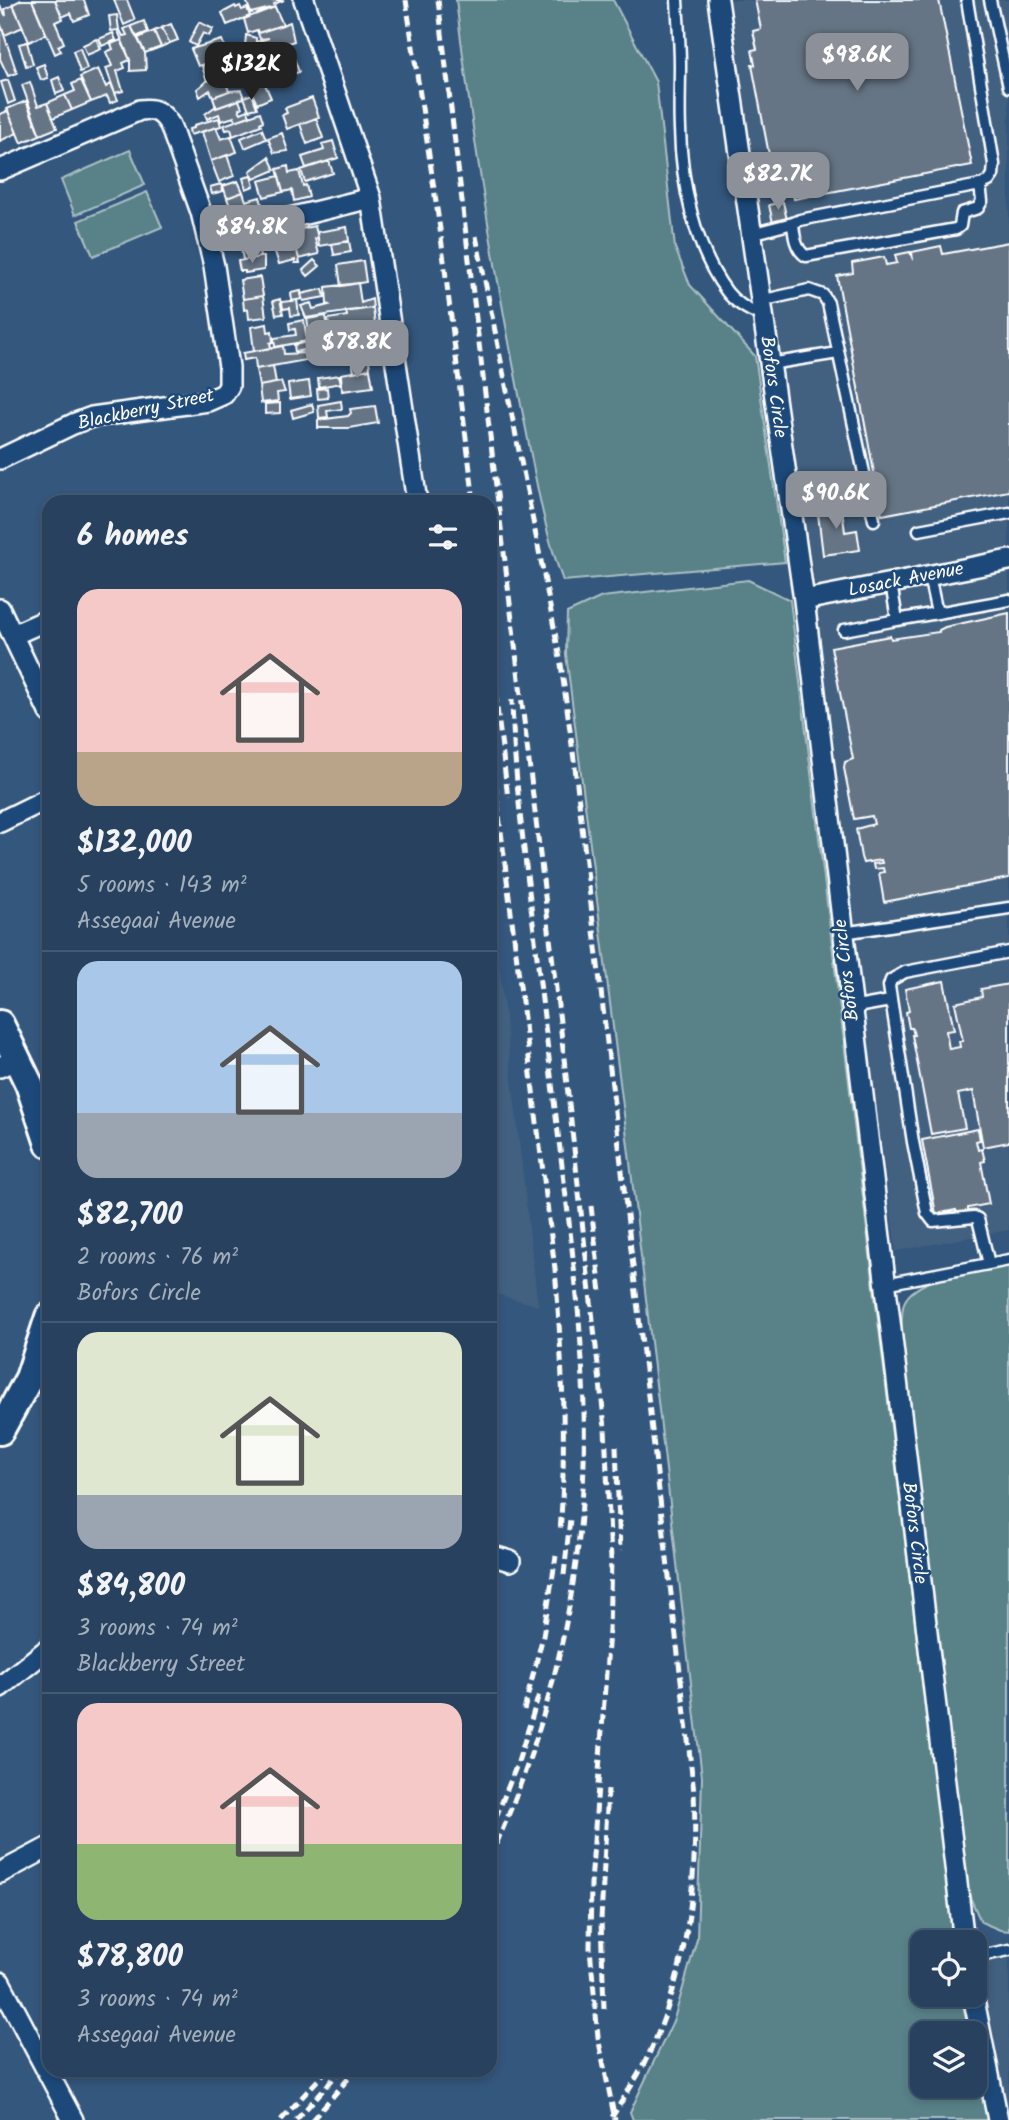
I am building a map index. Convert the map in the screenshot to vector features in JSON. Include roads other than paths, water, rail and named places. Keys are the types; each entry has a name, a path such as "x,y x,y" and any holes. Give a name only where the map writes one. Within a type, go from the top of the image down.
{"street":[{"path":"304,0 371,198 416,495"},
{"name":"Bofors Circle","path":"718,0 804,600 963,1930"},
{"name":"Blackberry Street","path":"0,170 140,110 157,110 164,115 170,125 208,238 229,367 229,386 224,394 208,401 92,417 0,460"},
{"path":"208,238 371,198"},
{"name":"Losack Avenue","path":"804,600 1009,560"},
{"path":"0,609 42,697"},
{"path":"13,635 42,622"},
{"path":"0,822 42,802"},
{"path":"0,1024 8,1063 42,1120"},
{"path":"0,1431 29,1378 42,1346"},
{"path":"497,1557 510,1561"},
{"path":"0,1687 42,1654"},
{"path":"0,1873 42,1851"},
{"path":"0,1982 42,2061"},
{"path":"975,2007 998,2120"},
{"path":"50,2077 73,2120"}],"lane":[{"path":"677,0 680,132 687,194 697,232 710,265 728,294 746,309 761,309 809,290 823,295 828,303 874,520"},
{"path":"751,234 800,219 980,185 989,181 993,175 994,164 967,0"},
{"path":"990,0 1009,87"},
{"path":"793,223 794,237 800,251 806,256 946,231 960,226 962,213 978,208 982,201 980,185"},
{"path":"769,364 838,353"},
{"path":"919,530 1009,513"},
{"path":"929,576 937,612"},
{"path":"891,583 897,620"},
{"path":"844,630 1009,600"},
{"path":"842,933 1009,908"},
{"path":"989,1264 978,1219 974,1217 933,1221 927,1213 889,986 891,981 905,972 1009,952"},
{"path":"851,1008 890,1001"},
{"path":"885,1284 1009,1260"},
{"path":"987,1954 1009,1950"}],"railway":[{"path":"406,0 440,229 473,495"},
{"path":"438,0 560,1022 605,1428 611,1560 609,1631 591,1884 590,1948 598,2037 615,2120"},
{"path":"476,236 561,664 694,1792 694,1861 687,1930 680,1964 659,2030 641,2069 612,2117"},
{"path":"497,1842 526,1769 554,1677 573,1583 584,1452 583,1381 575,1275 520,812 512,700"},
{"path":"497,707 508,798"},
{"path":"497,799 555,1269 563,1400 560,1532"},
{"path":"591,1206 601,1293"},
{"path":"616,1446 620,1551"},
{"path":"564,1575 570,1519"},
{"path":"524,1710 543,1636 556,1556"},
{"path":"497,1814 518,1762 540,1691"},
{"path":"604,2009 601,1920 608,1789"},
{"path":"281,2120 321,2077"},
{"path":"296,2120 335,2077"},
{"path":"312,2120 350,2077"}]}
